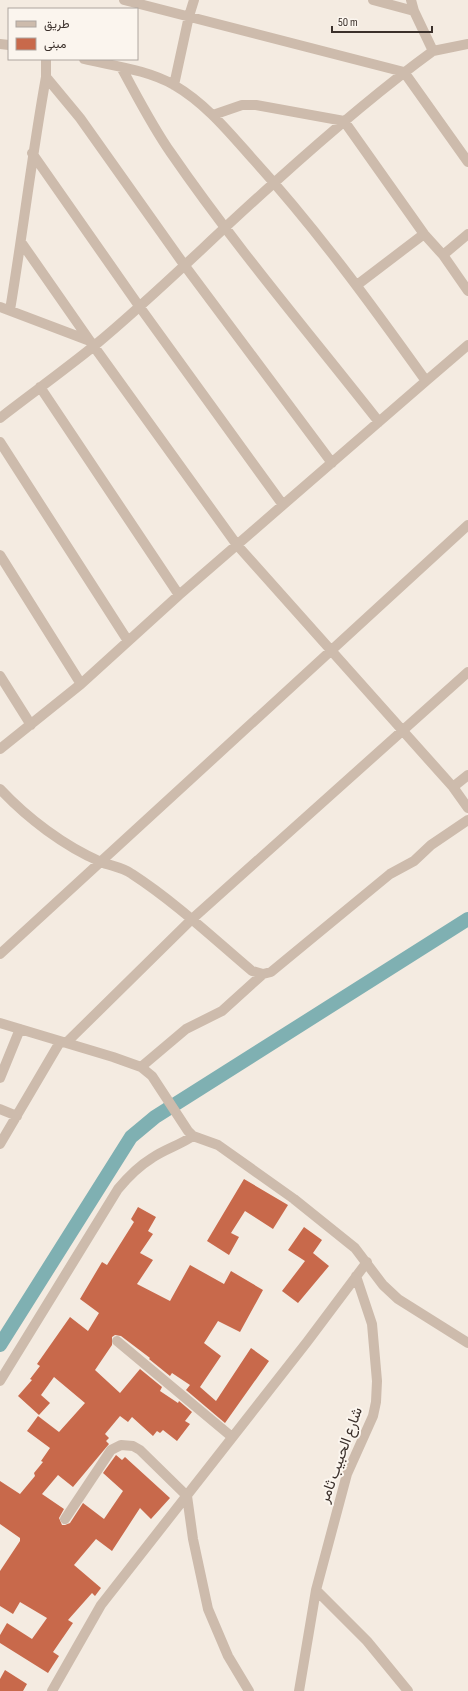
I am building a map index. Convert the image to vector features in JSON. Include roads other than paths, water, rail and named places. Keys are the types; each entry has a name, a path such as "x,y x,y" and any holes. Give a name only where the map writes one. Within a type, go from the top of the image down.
{"street":[{"path":"124,0 404,72 468,162"},
{"path":"174,85 189,16 194,0"},
{"path":"373,0 414,11"},
{"path":"411,0 414,11 433,51"},
{"path":"0,418 40,388 139,306 185,266 274,182 404,72 433,51 468,44"},
{"path":"46,60 46,77 32,153 21,242 5,308 92,344"},
{"path":"89,60 146,74 174,85 213,115 274,182 357,285 426,381"},
{"path":"121,67 170,152 226,227 379,422"},
{"path":"46,77 80,118 185,266 332,463"},
{"path":"213,115 242,105 256,104 344,122 424,234 443,255 468,291"},
{"path":"32,153 139,306 283,505"},
{"path":"357,285 424,234"},
{"path":"443,255 468,234"},
{"path":"21,242 92,344 237,545 403,731 452,787 468,808"},
{"path":"0,749 81,684 179,595 468,345"},
{"path":"40,388 179,595"},
{"path":"0,442 128,641"},
{"path":"0,954 468,525"},
{"path":"0,555 81,684"},
{"path":"0,1144 63,1042 191,920 468,672"},
{"path":"0,676 31,725"},
{"path":"452,787 468,775"},
{"path":"0,789 37,821 68,844 101,862 118,867 132,874 191,920 252,971 263,974"},
{"path":"141,1067 186,1029 222,1011 263,974 271,972 390,874 414,861 431,845 468,820"},
{"path":"0,1024 141,1067 152,1076 161,1088 191,1134 218,1145 294,1199 340,1235 367,1262 374,1274 398,1299 468,1343"},
{"path":"0,1078 20,1029"},
{"path":"0,1109 17,1116"},
{"path":"0,1381 118,1189 140,1166 161,1153 172,1149 191,1134"},
{"path":"52,1691 101,1605 307,1342 367,1262"},
{"name":"شارع الحبيب ثامر","path":"299,1691 316,1590 348,1474 373,1416 376,1402 377,1381 372,1324 356,1276"},
{"path":"117,1341 232,1437"},
{"path":"65,1519 104,1458 111,1450 121,1445 133,1446 140,1450 187,1496 193,1539 208,1609 228,1656 249,1691"},
{"path":"316,1590 366,1641 408,1691"}],"waterway":[{"path":"0,1345 131,1137 155,1117 468,919"}]}
